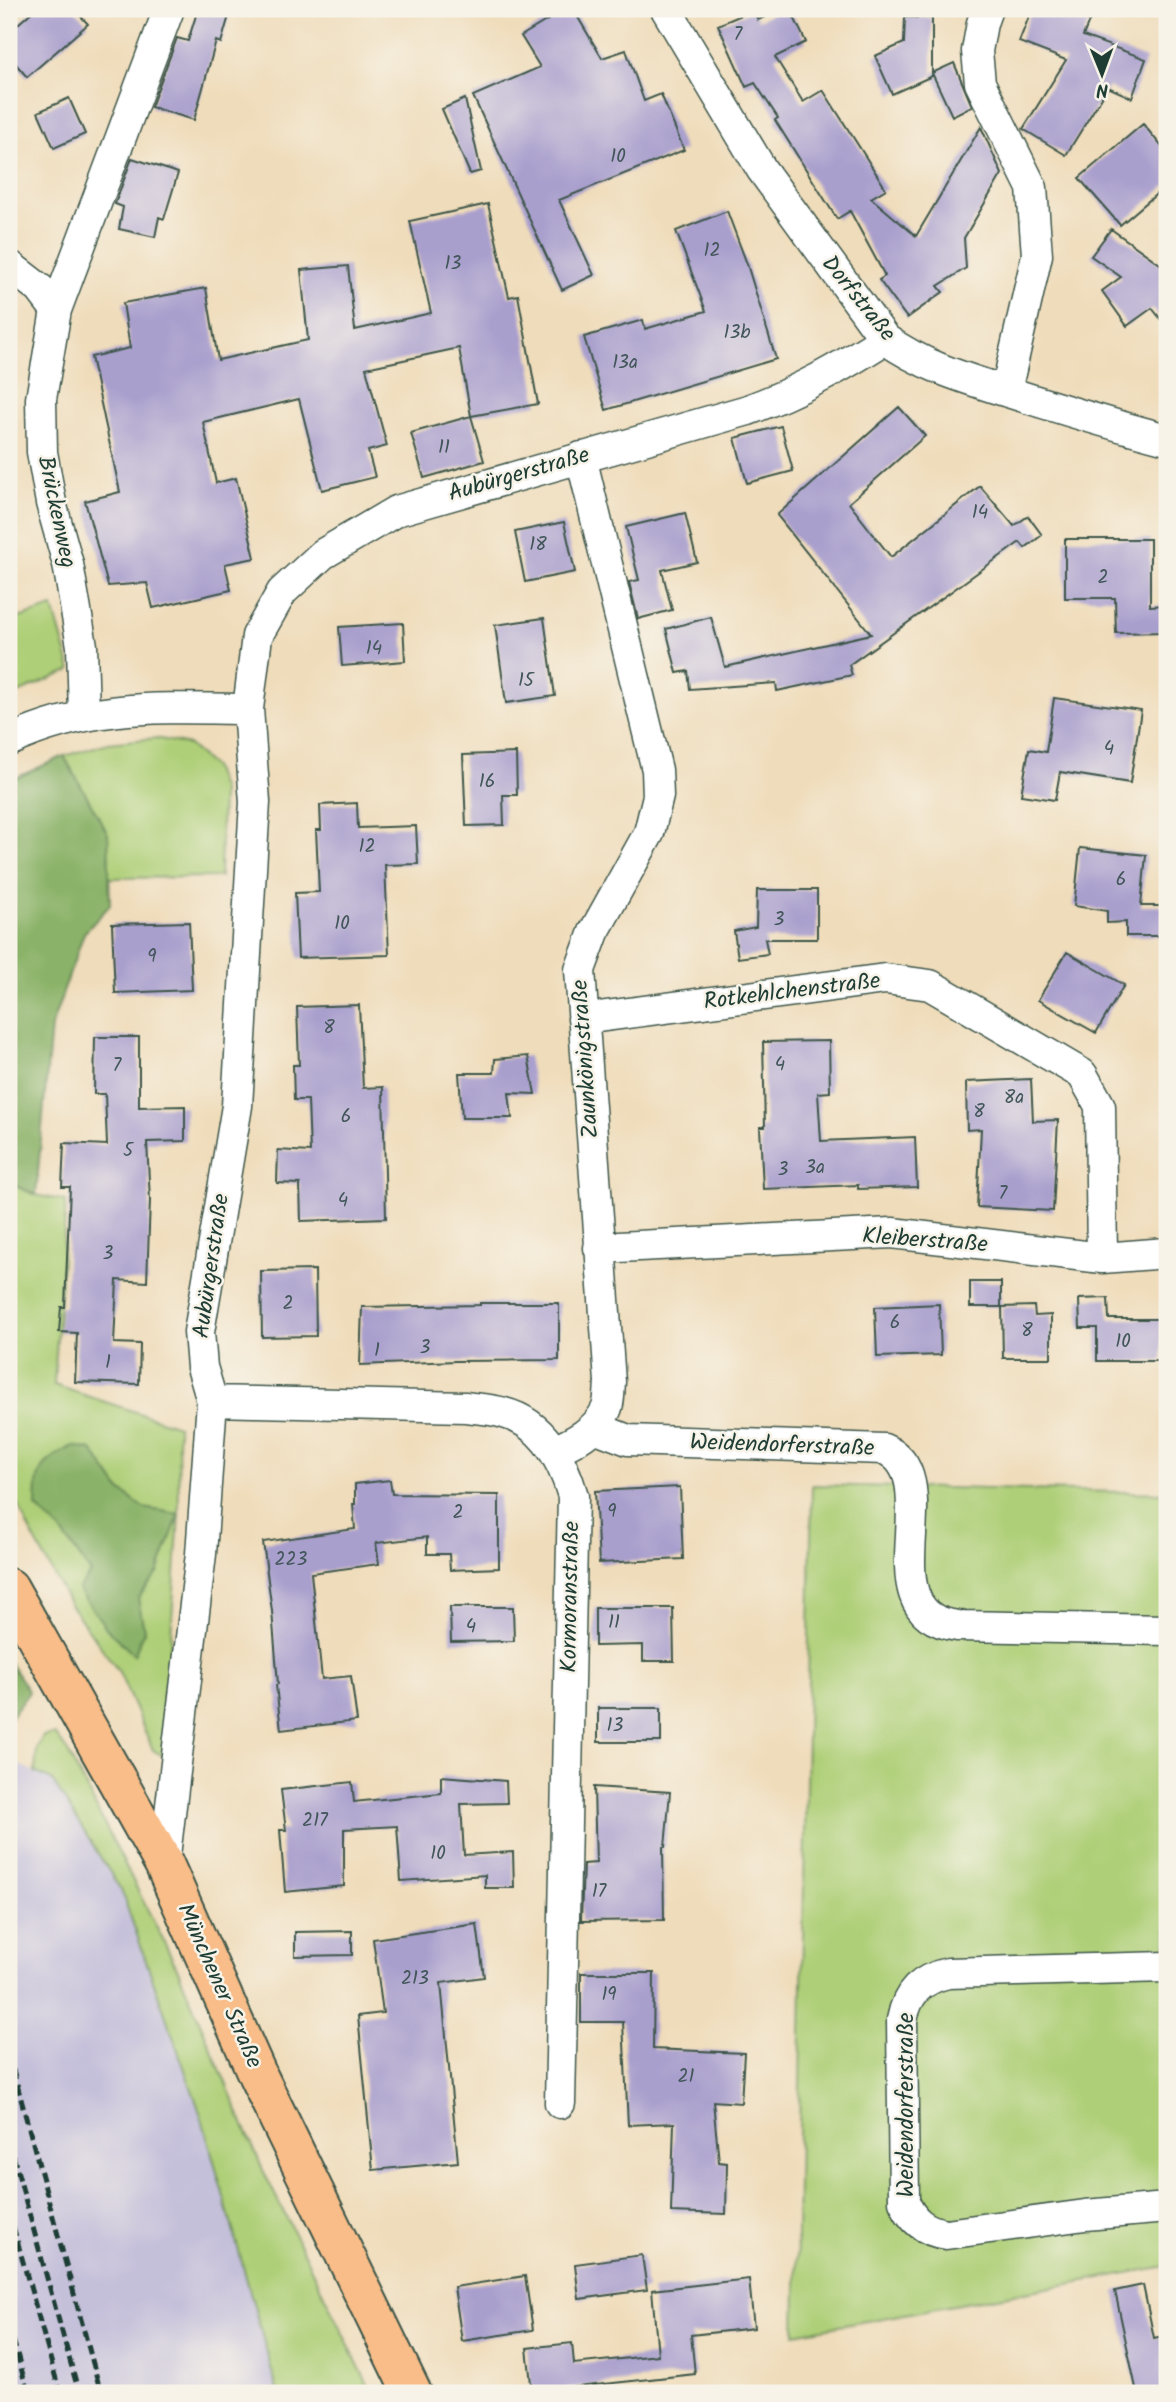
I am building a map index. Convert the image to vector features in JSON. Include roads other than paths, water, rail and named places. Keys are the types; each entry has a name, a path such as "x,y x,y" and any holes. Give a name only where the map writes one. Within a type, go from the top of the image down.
{"main road":[{"name":"Münchener Straße","path":"9,1588 164,1864 258,2076 412,2393"}],"street":[{"name":"Brückenweg","path":"84,715 82,646 68,564 51,503 42,452 40,399 56,310 169,9"},
{"name":"Dorfstraße","path":"666,9 762,170 886,339 906,354 930,366 1114,425 1167,439"},
{"path":"987,9 976,51 980,83 1032,188 1037,255 1006,391"},
{"path":"9,265 40,289 56,310"},
{"name":"Aubürgerstraße","path":"164,1864 201,1554 212,1401 202,1367 199,1332 237,1106 254,802 248,709 257,636 282,592 323,554 396,511 761,406 829,374 886,339"},
{"name":"Zaunkönigstraße","path":"581,457 657,770 658,796 649,833 594,932 580,970 610,1382 607,1409 594,1427"},
{"path":"9,741 84,715 144,708 248,709"},
{"name":"Rotkehlchenstraße","path":"583,1019 886,979 930,985 1082,1074 1100,1106 1102,1258"},
{"name":"Kleiberstraße","path":"599,1248 892,1233 1102,1258 1167,1253"},
{"name":"Kormoranstraße","path":"212,1401 466,1407 505,1413 534,1428 554,1451 566,1471 573,1496 560,2103"},
{"path":"554,1451 574,1442 594,1427"},
{"name":"Weidendorferstraße","path":"594,1427 628,1440 884,1449 901,1460 910,1478 912,1588 921,1607 937,1621 958,1626 1167,1630"},
{"name":"Weidendorferstraße","path":"1167,1967 948,1973 926,1980 916,1988 904,2008 902,2020 904,2201 908,2212 924,2228 946,2234 1084,2215 1167,2208"}],"railway":[{"path":"9,2055 101,2393"},
{"path":"9,2141 79,2393"},
{"path":"9,2212 60,2393"},
{"path":"9,2325 28,2393"},
{"path":"9,2383 12,2393"}]}
